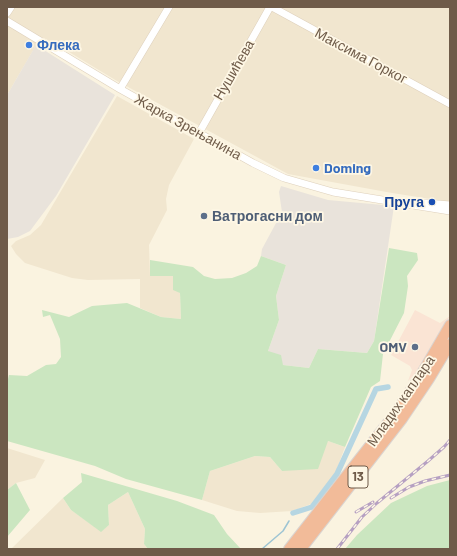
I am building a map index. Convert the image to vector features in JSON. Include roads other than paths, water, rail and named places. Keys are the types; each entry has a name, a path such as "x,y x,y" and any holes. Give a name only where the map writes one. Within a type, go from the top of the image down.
{"highway":[{"name":"Младих каплара","path":"289,549 394,415 421,375 450,325"},
{"name":"Младих каплара","path":"300,549 406,414 450,344"}],"street":[{"path":"7,13 10,7"},
{"path":"120,89 169,7"},
{"name":"Максима Горког","path":"271,7 450,104"},
{"name":"Нушићева","path":"199,133 271,7"},
{"name":"Жарка Зрењанина","path":"7,21 120,89 253,163 297,183 341,194 450,211"},
{"name":"Жарка Зрењанина","path":"383,200 450,205"}],"waterway":[{"path":"293,513 312,507 337,474 376,389 388,387"},
{"path":"262,549 283,531 289,521"}],"railway":[{"path":"337,549 362,517 428,461 450,440"},
{"path":"391,498 409,487 425,481 450,475"},
{"path":"356,512 373,502"}],"place":[{"name":"Флека","path":"29,45"},
{"name":"Doming","path":"316,168"},
{"name":"Пруга","path":"432,202"},
{"name":"Ватрогасни дом","path":"204,216"},
{"name":"OMV","path":"415,347"}]}
